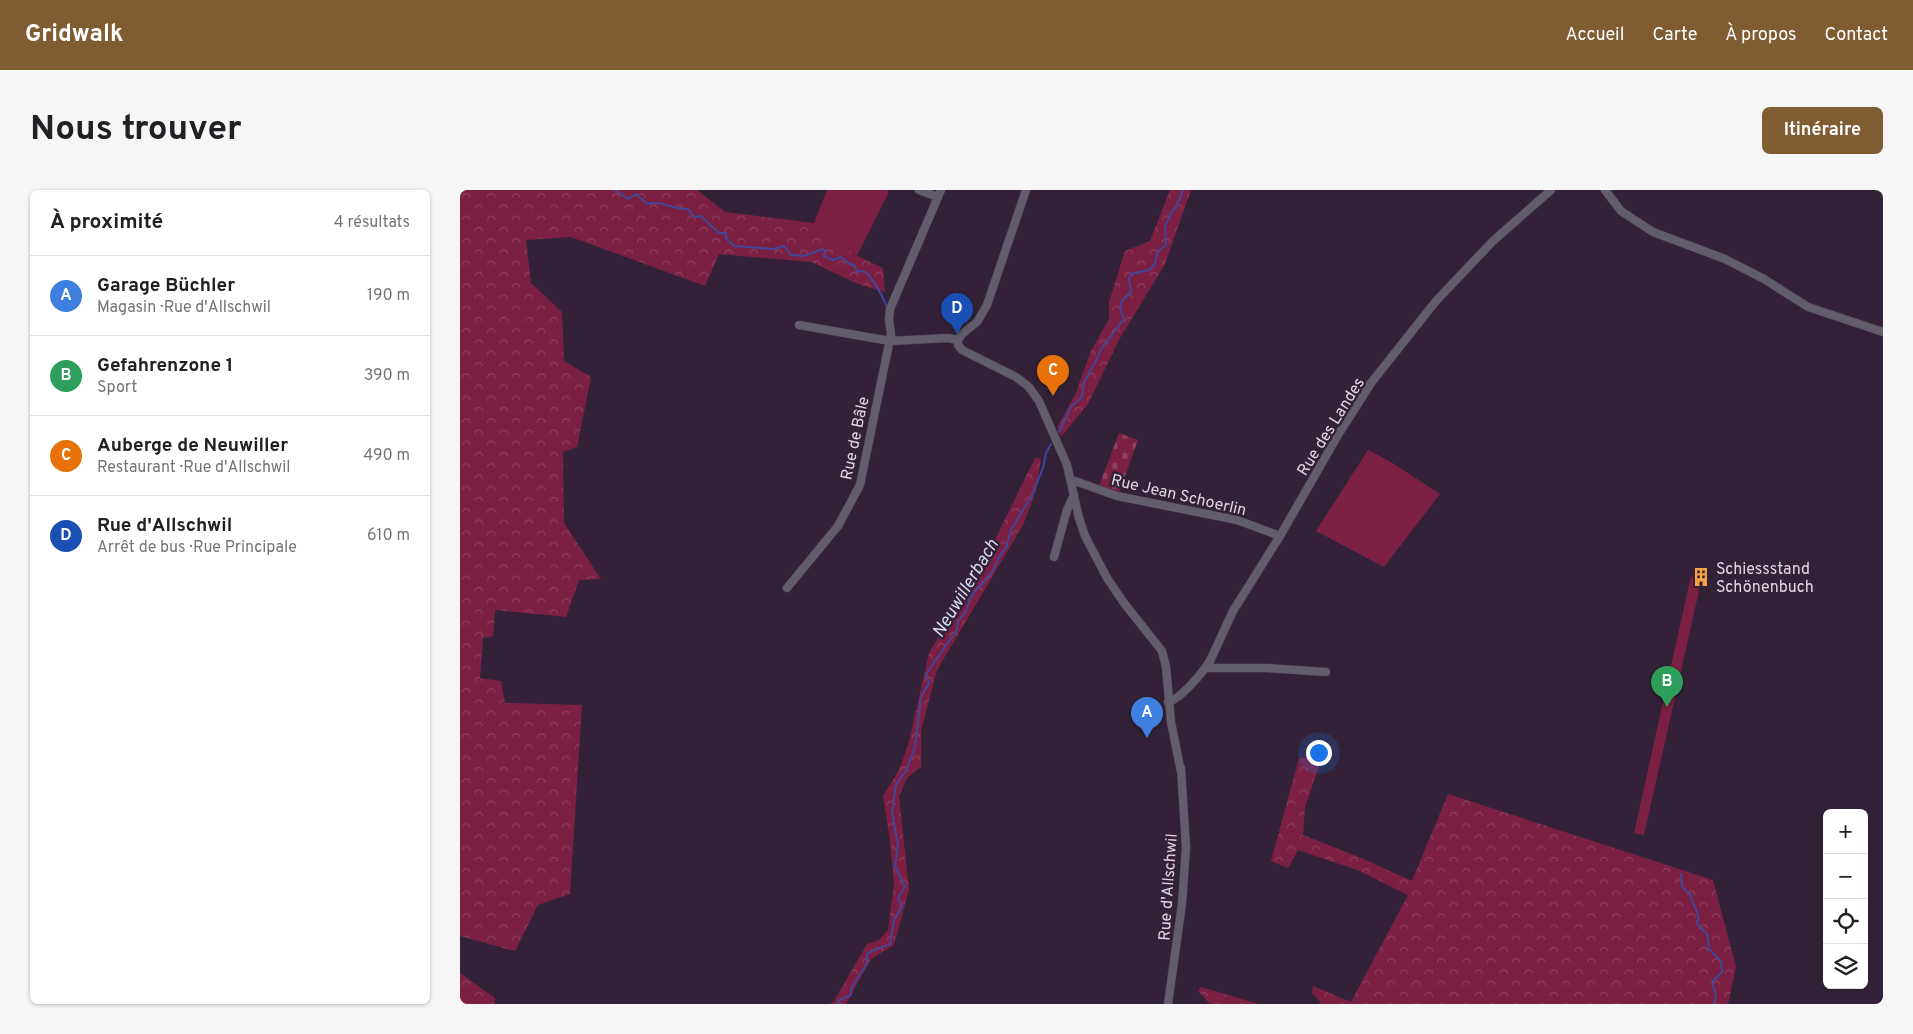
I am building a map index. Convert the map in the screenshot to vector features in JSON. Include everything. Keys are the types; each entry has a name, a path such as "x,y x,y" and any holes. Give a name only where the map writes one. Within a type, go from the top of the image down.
{"street":[{"path":"919,190 939,193"},
{"path":"799,325 890,341 948,338 958,340 962,334 977,322 988,305 1026,190"},
{"name":"Rue des Landes","path":"1168,702 1176,698 1205,668 1213,656 1233,611 1280,536 1351,413 1371,383 1436,301 1486,247 1551,190"},
{"path":"1604,190 1621,211 1654,232 1725,259 1764,279 1808,306 1883,332"},
{"name":"Rue de Bâle","path":"788,588 838,526 860,485 890,341 890,309 921,240 939,193"},
{"name":"Rue d'Allschwil","path":"958,340 958,345 962,350 1016,377 1034,392 1067,465 1085,536 1107,578 1162,651 1166,667 1168,702 1181,772 1186,847 1182,904 1168,1004"},
{"name":"Rue Jean Schoerlin","path":"1072,480 1117,496 1236,520 1280,536"},
{"path":"1054,557 1067,510 1074,495"},
{"path":"1205,668 1267,668 1326,672"}],"green space":[{"path":"460,190 697,190 725,212 814,223 857,256 883,268 885,292 858,284 811,262 719,254 705,286 571,237 526,240 531,283 562,312 564,361 591,377 577,447 563,452 564,523 601,579 579,580 566,617 495,610 493,636 483,638 480,678 501,681 505,703 582,705 570,894 538,905 515,951 460,936"},
{"path":"827,190 888,190 888,194 857,256 814,223"},
{"path":"1170,190 1191,190 1165,264 1120,338 1088,404 1061,437 1057,427 1075,395 1091,351 1109,319 1109,302 1125,251 1150,241"},
{"path":"1119,433 1138,440 1119,493 1099,486"},
{"path":"1368,450 1391,462 1440,494 1384,567 1316,531"},
{"path":"1035,458 1041,459 1036,491 1023,525 937,670 921,731 921,767 907,778 899,796 909,890 894,945 871,959 846,1004 830,1004 834,1001 867,944 879,940 888,930 894,885 890,840 883,796 898,772 908,746 929,653 986,558"},
{"path":"1691,576 1701,582 1644,835 1634,833"},
{"path":"1322,757 1305,807 1303,835 1359,857 1412,881 1448,794 1713,880 1736,967 1728,1004 1319,1004 1320,1001 1312,993 1313,986 1351,1002 1408,895 1360,871 1298,850 1288,868 1271,861 1299,758"},
{"path":"460,973 495,998 495,1004 460,1004"},
{"path":"1201,987 1259,1004 1210,1004 1198,991"}],"waterway":[{"path":"615,190 628,199 636,194 647,204 658,203 688,209 694,217 701,216 719,233 726,233 726,238 734,246 774,249 784,246 791,255 804,256 823,249 825,251 824,256 833,260 841,257 855,266 857,272 864,271 877,287 887,307"},
{"name":"Neuwillerbach","path":"1059,432 1071,407 1082,397 1084,382 1101,349 1124,319 1120,308 1122,301 1131,292 1129,279 1131,274 1149,270 1155,264 1159,251 1166,245 1165,227 1183,190"},
{"name":"Neuwillerbach","path":"837,1004 840,1000 851,995 851,988 867,964 867,954 890,944 894,921 902,906 898,898 905,887 895,866 898,845 892,812 896,785 907,769 915,747 921,697 929,683 926,674 957,630 958,621 966,611 971,596 992,572 1000,555 1006,548 1011,530 1032,495 1043,468 1046,453 1051,444"},
{"path":"1681,874 1682,887 1690,894 1699,918 1696,923 1707,934 1709,949 1721,961 1722,972 1712,982 1716,995 1714,1004"}],"place":[{"name":"Rue d'Allschwil","path":"957,334"},
{"name":"Auberge de Neuwiller","path":"1053,396"},
{"name":"Schiessstand Schönenbuch","path":"1701,577"},
{"name":"Gefahrenzone 1","path":"1667,707"},
{"name":"Garage Büchler","path":"1147,738"}]}
